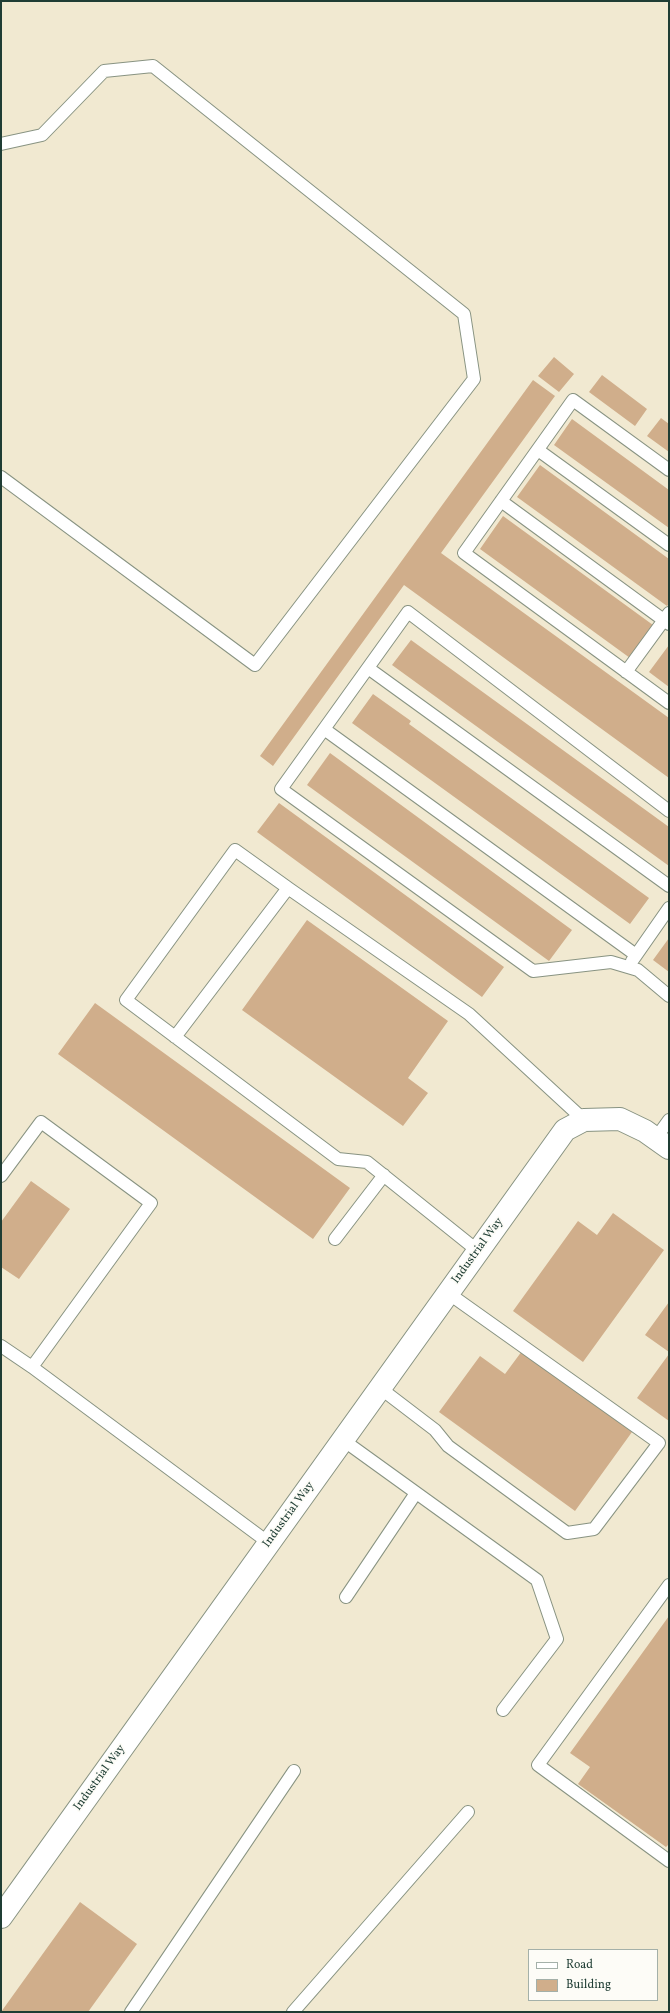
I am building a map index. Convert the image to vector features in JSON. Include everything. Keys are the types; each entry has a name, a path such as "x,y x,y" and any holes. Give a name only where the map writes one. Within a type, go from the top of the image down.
{"street":[{"path":"584,1120 620,1120 645,1131 662,1143"},
{"name":"Industrial Way","path":"1,1917 565,1130 584,1120"}],"lane":[{"path":"1,144 42,135 104,71 153,66 464,314 474,379 255,665 1,477"},
{"path":"669,470 573,400 464,553 669,703"},
{"path":"538,450 669,545"},
{"path":"501,501 667,619 626,672"},
{"path":"669,811 408,612 280,789 533,971 611,962 638,970 669,996"},
{"path":"368,668 669,886"},
{"path":"324,729 636,955"},
{"path":"478,1251 367,1162 338,1159 126,1000 235,850 469,1014 584,1120"},
{"path":"176,1037 288,888"},
{"path":"628,967 669,908"},
{"path":"662,1143 669,1120"},
{"path":"1,1176 41,1122 151,1203 32,1367"},
{"path":"335,1239 384,1175"},
{"path":"380,1388 435,1430 448,1446 567,1533 594,1529 659,1443 448,1293"},
{"path":"1,1346 32,1367 269,1544"},
{"path":"343,1440 536,1580 557,1639 503,1710"},
{"path":"346,1597 416,1493"},
{"path":"669,1585 538,1765 669,1861"},
{"path":"131,2012 294,1770"},
{"path":"293,2012 468,1812"}],"building":[{"path":"554,357 574,374 559,392 538,376"},
{"path":"602,375 647,409 635,426 589,392"},
{"path":"533,380 555,396 441,553 669,718 669,778 404,585 273,766 260,756"},
{"path":"661,418 669,424 669,452 647,436"},
{"path":"572,419 669,490 669,528 554,445"},
{"path":"540,465 669,559 669,604 667,606 517,497"},
{"path":"503,516 653,625 630,658 480,549"},
{"path":"411,640 669,827 669,866 392,665"},
{"path":"669,645 669,687 649,672"},
{"path":"373,694 411,721 409,724 649,898 630,924 352,723"},
{"path":"330,753 572,930 549,961 307,785"},
{"path":"279,803 504,967 482,997 257,832"},
{"path":"307,920 448,1021 408,1078 428,1093 403,1126 242,1010"},
{"path":"669,938 669,972 653,960"},
{"path":"95,1003 350,1188 313,1239 58,1054"},
{"path":"31,1181 70,1209 19,1279 1,1267 1,1222"},
{"path":"613,1213 664,1250 583,1362 513,1311 578,1221 597,1235"},
{"path":"669,1302 669,1352 645,1335"},
{"path":"522,1351 632,1432 575,1511 439,1412 480,1356 505,1374"},
{"path":"669,1354 669,1421 637,1398"},
{"path":"669,1616 669,1844 666,1847 578,1784 590,1767 570,1753"},
{"path":"80,1902 137,1944 88,2012 1,2012"}]}
